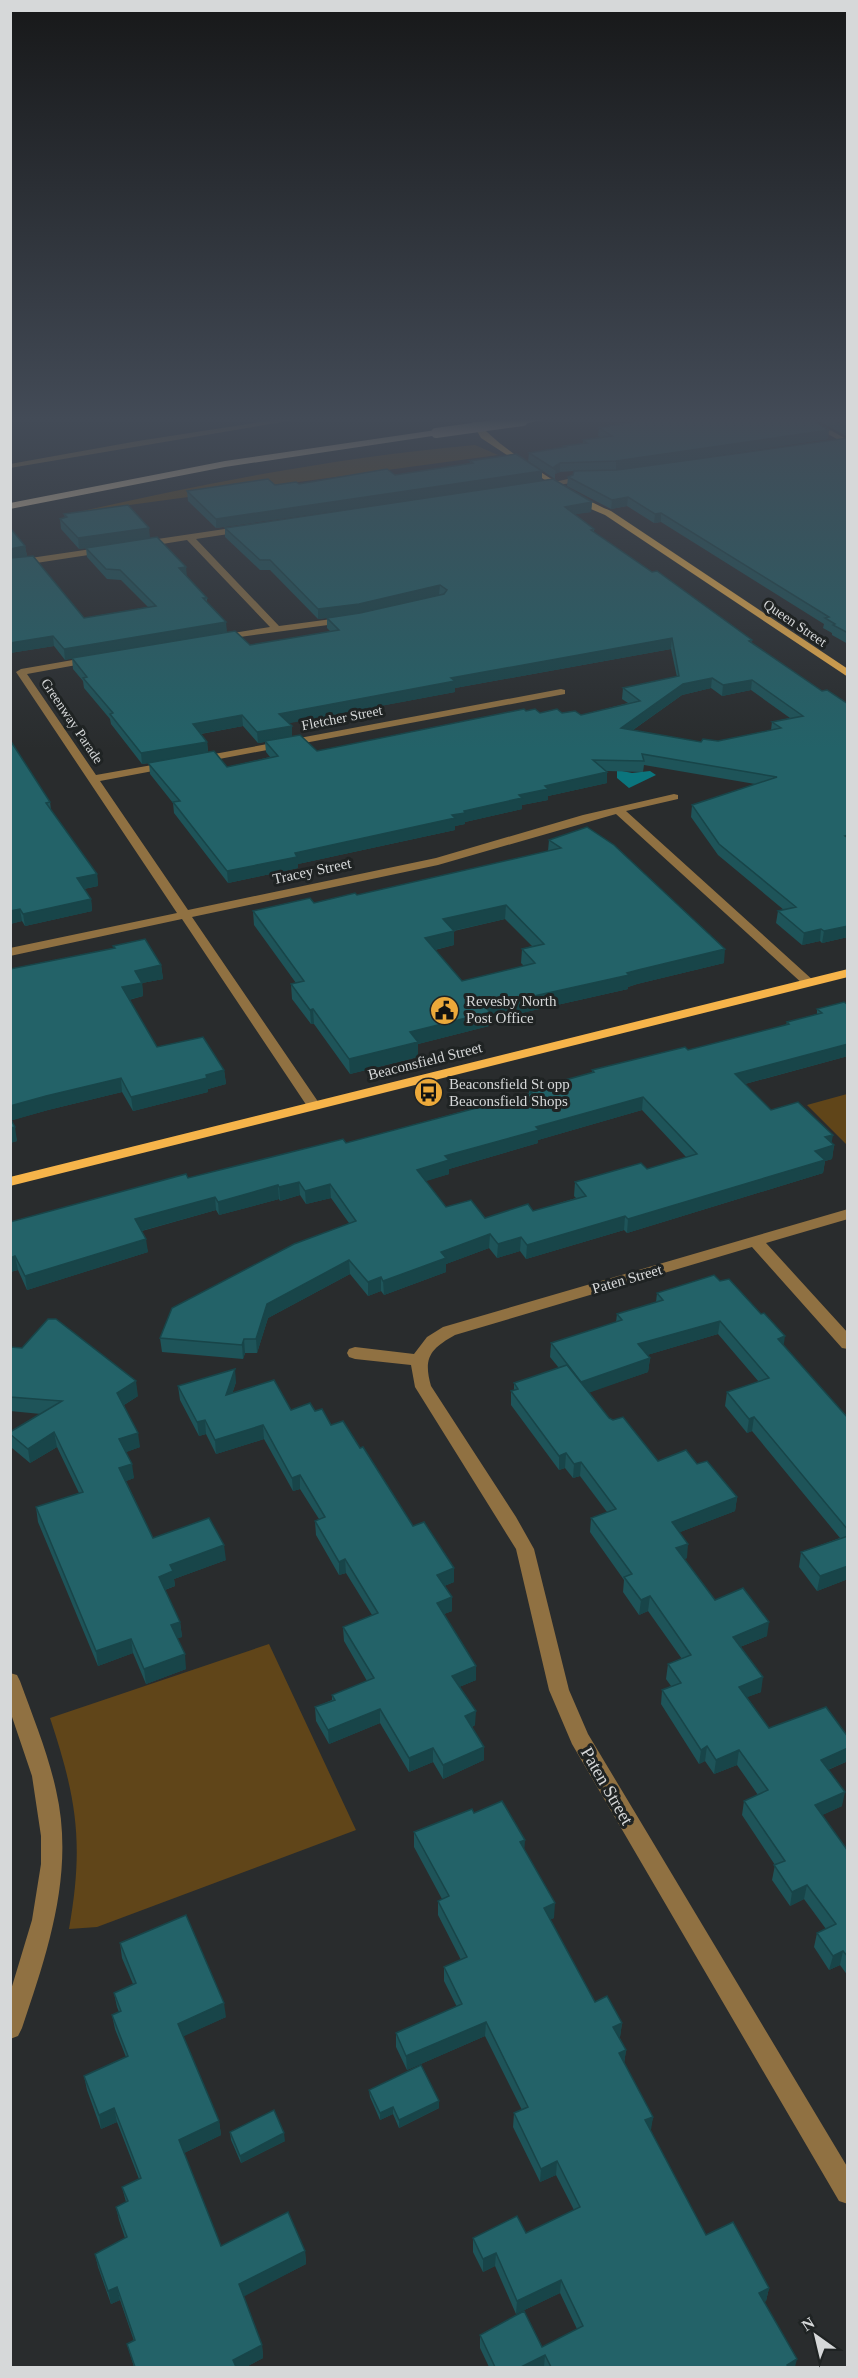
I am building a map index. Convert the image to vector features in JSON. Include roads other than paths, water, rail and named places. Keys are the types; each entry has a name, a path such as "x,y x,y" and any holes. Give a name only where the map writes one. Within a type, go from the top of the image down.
{"main road":[{"name":"Queen Street","path":"629,527 848,674"},
{"name":"Beaconsfield Street","path":"10,1182 848,973"}],"street":[{"path":"134,546 249,529"},
{"path":"190,538 277,629"},
{"path":"10,564 112,549"},
{"path":"207,641 355,619"},
{"name":"Greenway Parade","path":"102,658 16,672 94,779 314,1106"},
{"name":"Fletcher Street","path":"189,761 561,692"},
{"path":"94,779 178,763"},
{"name":"Tracey Street","path":"10,952 448,859 617,810 674,797"},
{"path":"617,810 809,982"},
{"name":"Paten Street","path":"848,1215 449,1330 435,1338 424,1349 418,1360 418,1373 423,1387 525,1549 559,1690 579,1738 848,2192"},
{"path":"756,1242 848,1344"},
{"path":"355,1353 418,1360"},
{"path":"10,1681 41,1773 49,1808 52,1848 49,1892 40,1939 10,2028"}],"water":[{"path":"617,770 632,773 650,771 656,775 629,788 617,778"}],"place":[{"name":"Revesby North Post Office","path":"445,1010"},
{"name":"Beaconsfield St opp Beaconsfield Shops","path":"428,1093"}]}
